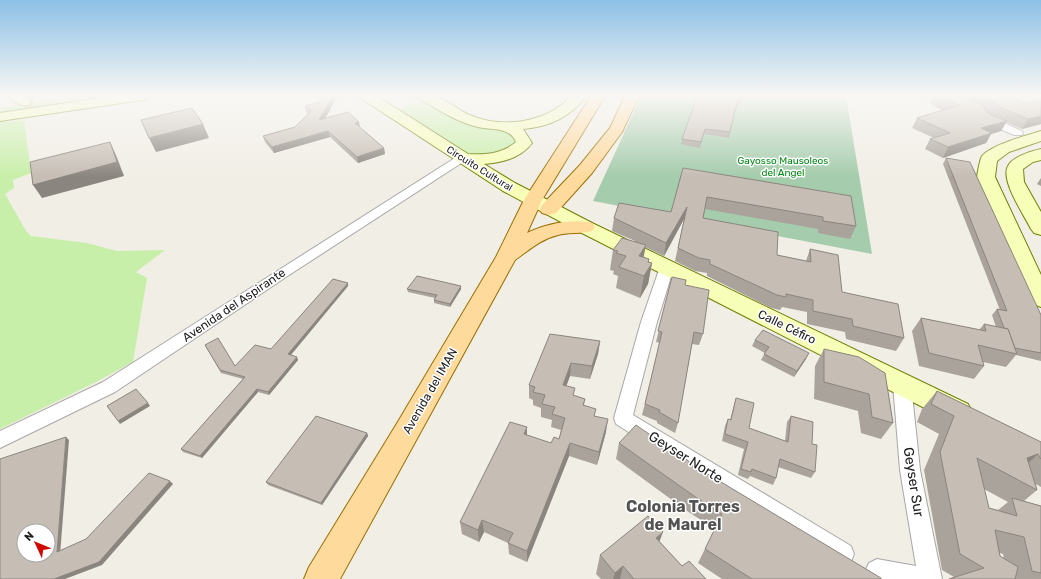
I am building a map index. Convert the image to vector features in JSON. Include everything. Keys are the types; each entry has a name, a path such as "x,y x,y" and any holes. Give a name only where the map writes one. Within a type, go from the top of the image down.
{"main road":[{"name":"Avenida del IMAN","path":"320,579 406,434 506,257 541,204 584,123"},
{"path":"541,204 604,123"},
{"path":"541,204 586,169 619,123"},
{"path":"506,257 524,243 544,232 569,227 585,228"}],"street":[{"name":"Circuito Cultural","path":"430,123 462,158 541,204"},
{"name":"Circuito Cultural","path":"485,123 508,126 529,123"},
{"path":"996,123 1018,132"},
{"path":"462,158 494,158 506,155 519,149 524,143 522,137 517,131 508,126"},
{"path":"1041,136 1003,149 989,159 986,177 1032,258 1041,299"},
{"path":"1041,154 1027,159 1015,167 1015,182 1041,229"},
{"name":"Avenida del Aspirante","path":"0,440 109,387 280,274 462,158"},
{"name":"Calle Céfiro","path":"541,204 585,228 974,420"},
{"name":"Geyser Norte","path":"666,267 622,418 843,554"},
{"name":"Geyser Sur","path":"902,384 910,470 930,579"},
{"path":"877,571 927,579"}],"green space":[{"path":"0,123 24,123 31,173 13,180 14,188 5,194 26,231 31,236 87,243 117,251 165,250 136,272 147,278 133,362 96,382 0,429"},
{"path":"414,123 488,123 514,132 517,144 506,152 484,156 459,152"},
{"name":"Gayosso Mausoleos del Angel","path":"629,123 850,123 872,254 593,201"}],"building":[{"path":"142,123 203,124 149,138"},
{"path":"299,123 355,123 384,148 357,157 328,131 272,147 263,136 295,127"},
{"path":"688,123 732,123 730,132 705,129 701,142 682,139"},
{"path":"928,123 999,123 981,128 992,133 948,147 930,139 950,133"},
{"path":"110,142 117,162 33,185 30,162"},
{"path":"946,158 970,162 1041,315 1041,353 1015,348 1008,329 1004,328 997,309 1007,311"},
{"path":"683,168 851,196 856,226 823,221 823,217 707,197 703,218 778,232 777,255 811,262 810,249 838,255 842,292 898,304 904,338 853,326 852,319 813,311 813,300 786,294 786,297 777,295 710,264 710,260 699,258 678,248 687,207 666,243 614,218 619,203 671,212"},
{"path":"622,238 646,245 639,256 649,259 648,262 652,263 644,276 619,267 626,256 616,253 618,251 613,250"},
{"path":"417,276 461,286 450,304 434,300 437,295 407,289"},
{"path":"672,277 686,280 685,285 709,290 703,334 694,332 678,423 659,412 660,410 645,404 662,332 658,331"},
{"path":"333,279 348,283 288,354 297,357 268,392 257,389 200,456 181,449 245,377 220,370 205,345 218,338 235,366 255,345 271,349"},
{"path":"921,318 986,331 984,324 1008,329 1017,354 978,345 984,366 929,353"},
{"path":"763,330 809,353 797,371 764,354 769,347 755,340"},
{"path":"550,334 600,341 592,366 571,363 563,385 575,388 573,395 585,399 583,405 596,409 594,416 608,419 599,452 570,443 527,551 508,543 513,533 482,520 478,530 460,522 510,422 527,427 524,434 551,443 554,437 559,439 565,418 552,414 555,407 542,404 545,395 533,392 535,387 529,385"},
{"path":"824,349 859,357 885,373 893,423 872,417 869,394 824,382"},
{"path":"136,389 148,403 118,421 107,406"},
{"path":"937,391 1041,442 1041,459 1038,454 1027,458 1037,490 977,458 989,508 1017,516 1012,498 1041,506 1041,573 1032,571 1024,537 995,530 1000,556 1018,567 1015,579 949,579 984,568 960,554 940,452 954,416 931,404"},
{"path":"736,398 754,403 749,428 788,442 791,416 813,422 812,444 817,445 815,472 780,459 776,478 752,469 751,472 741,469 748,442 725,434 728,419 731,420"},
{"path":"316,416 367,433 321,503 266,482"},
{"path":"636,425 706,473 881,579 752,579 705,549 722,514 619,443"},
{"path":"66,437 57,552 86,539 149,473 170,481 99,562 54,579 0,579 0,459"},
{"path":"648,516 663,532 656,538 682,566 689,561 706,579 634,579 623,566 615,573 600,555"}],"district":[{"name":"Colonia Torres de Maurel","path":"683,515"}]}
